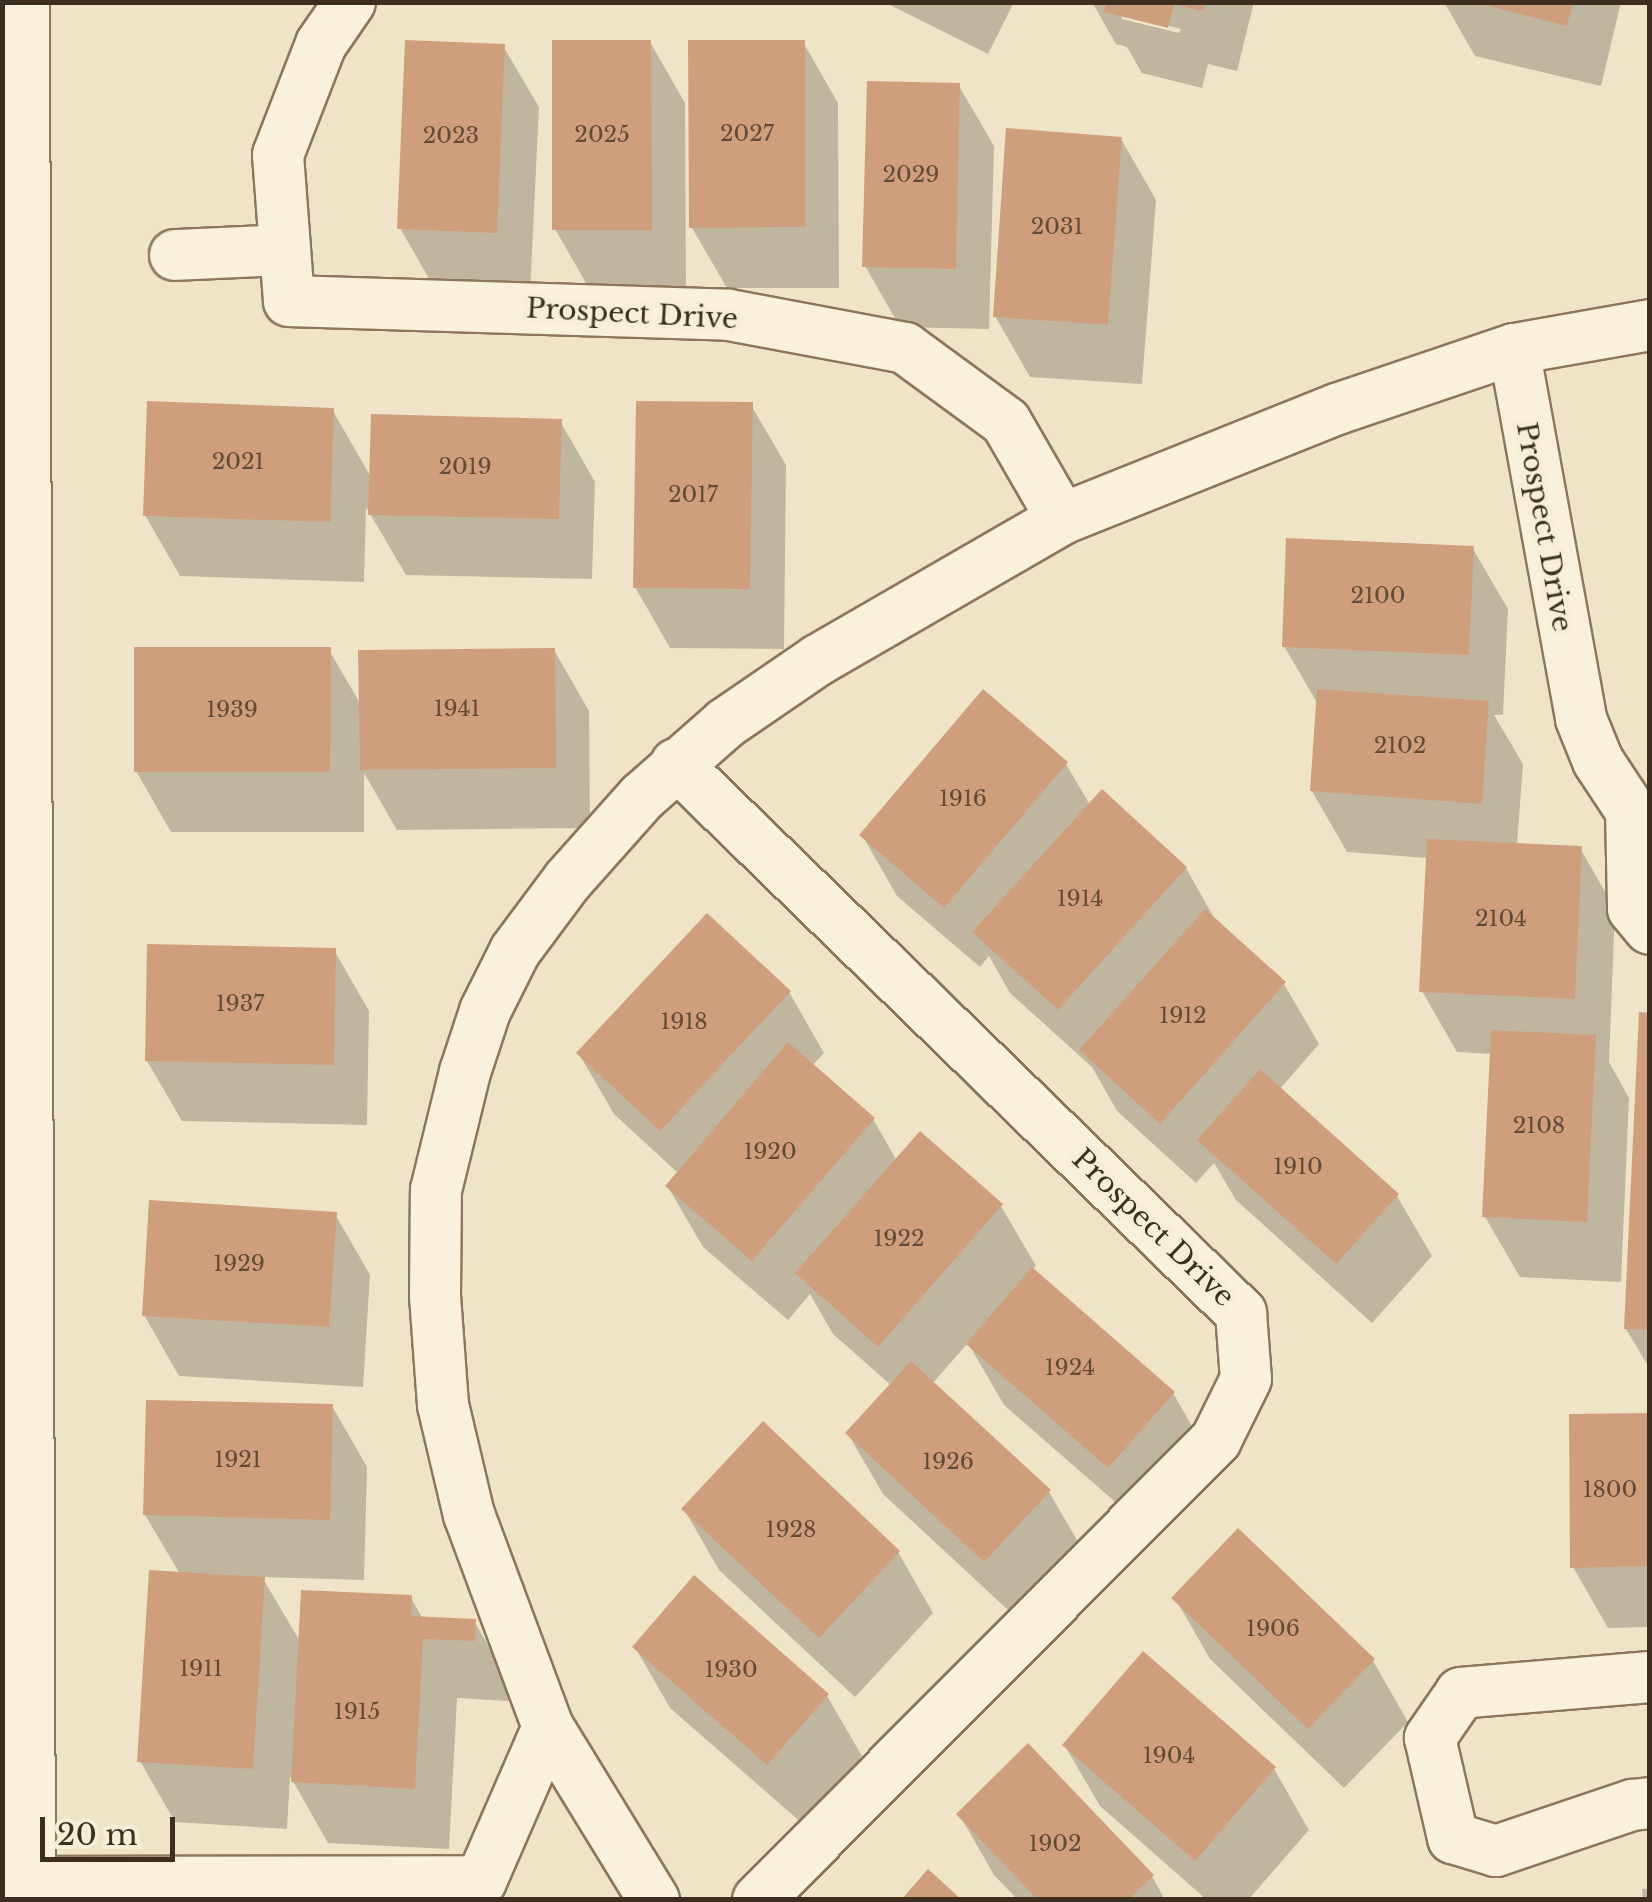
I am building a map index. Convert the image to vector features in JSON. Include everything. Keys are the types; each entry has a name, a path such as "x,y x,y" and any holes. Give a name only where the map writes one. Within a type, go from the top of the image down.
{"street":[{"path":"21,2 27,1890 480,1881 548,1726"},
{"name":"Prospect Drive","path":"350,2 321,44 278,155 289,301 729,315 905,348 1006,422 1062,519"},
{"path":"175,255 285,250"},
{"path":"654,1900 548,1726 469,1516 443,1405 436,1296 436,1190 465,1072 485,1012 516,951 568,880 676,764 818,660 1062,519 1337,409 1514,349 1650,325"},
{"name":"Prospect Drive","path":"1514,349 1581,719 1598,761 1640,811 1632,909 1650,929"},
{"name":"Prospect Drive","path":"676,764 1241,1313 1246,1380 1216,1440 758,1900"},
{"path":"1650,1677 1461,1693 1430,1738 1454,1838 1468,1843 1496,1851 1632,1805 1650,1803"}],"building":[{"path":"1107,2 1205,2 1203,11 1174,4 1168,28 1104,12"},
{"path":"1473,2 1573,2 1567,26"},
{"path":"405,40 505,44 497,233 397,229"},
{"path":"552,40 651,40 652,230 552,230"},
{"path":"688,40 805,40 805,227 689,228"},
{"path":"867,81 960,83 956,269 862,267"},
{"path":"1006,128 1122,137 1108,325 993,317"},
{"path":"147,401 334,408 330,522 143,516"},
{"path":"636,401 753,402 750,589 633,588"},
{"path":"371,414 562,419 559,519 368,515"},
{"path":"1286,538 1474,546 1469,655 1282,647"},
{"path":"134,647 331,647 330,772 134,772"},
{"path":"555,648 556,768 360,770 358,650"},
{"path":"983,689 1068,762 944,908 859,835"},
{"path":"1317,689 1489,701 1482,804 1310,791"},
{"path":"1102,789 1187,867 1058,1010 972,932"},
{"path":"1427,839 1582,846 1575,999 1419,992"},
{"path":"1205,909 1286,982 1160,1124 1079,1050"},
{"path":"707,913 791,991 660,1131 576,1053"},
{"path":"147,944 336,948 334,1065 145,1061"},
{"path":"1639,1012 1650,1013 1650,1330 1624,1329"},
{"path":"1491,1030 1596,1035 1587,1222 1482,1217"},
{"path":"788,1042 875,1118 752,1261 665,1186"},
{"path":"1260,1069 1399,1194 1336,1264 1197,1140"},
{"path":"920,1131 1003,1204 878,1347 795,1273"},
{"path":"149,1200 337,1212 329,1327 142,1316"},
{"path":"1032,1267 1175,1392 1108,1468 966,1344"},
{"path":"911,1361 1051,1490 984,1562 845,1433"},
{"path":"146,1400 333,1404 330,1520 143,1515"},
{"path":"1650,1413 1650,1566 1570,1568 1569,1414"},
{"path":"763,1421 900,1551 819,1638 681,1509"},
{"path":"1238,1528 1375,1659 1308,1729 1171,1598"},
{"path":"149,1570 265,1577 253,1769 137,1762"},
{"path":"694,1575 829,1694 767,1765 632,1647"},
{"path":"301,1590 412,1595 411,1616 476,1619 475,1641 423,1639 415,1789 291,1782"},
{"path":"1143,1651 1276,1767 1195,1861 1062,1745"},
{"path":"1028,1743 1154,1875 1128,1900 1038,1900 956,1814"},
{"path":"928,1869 962,1900 901,1900"}]}
